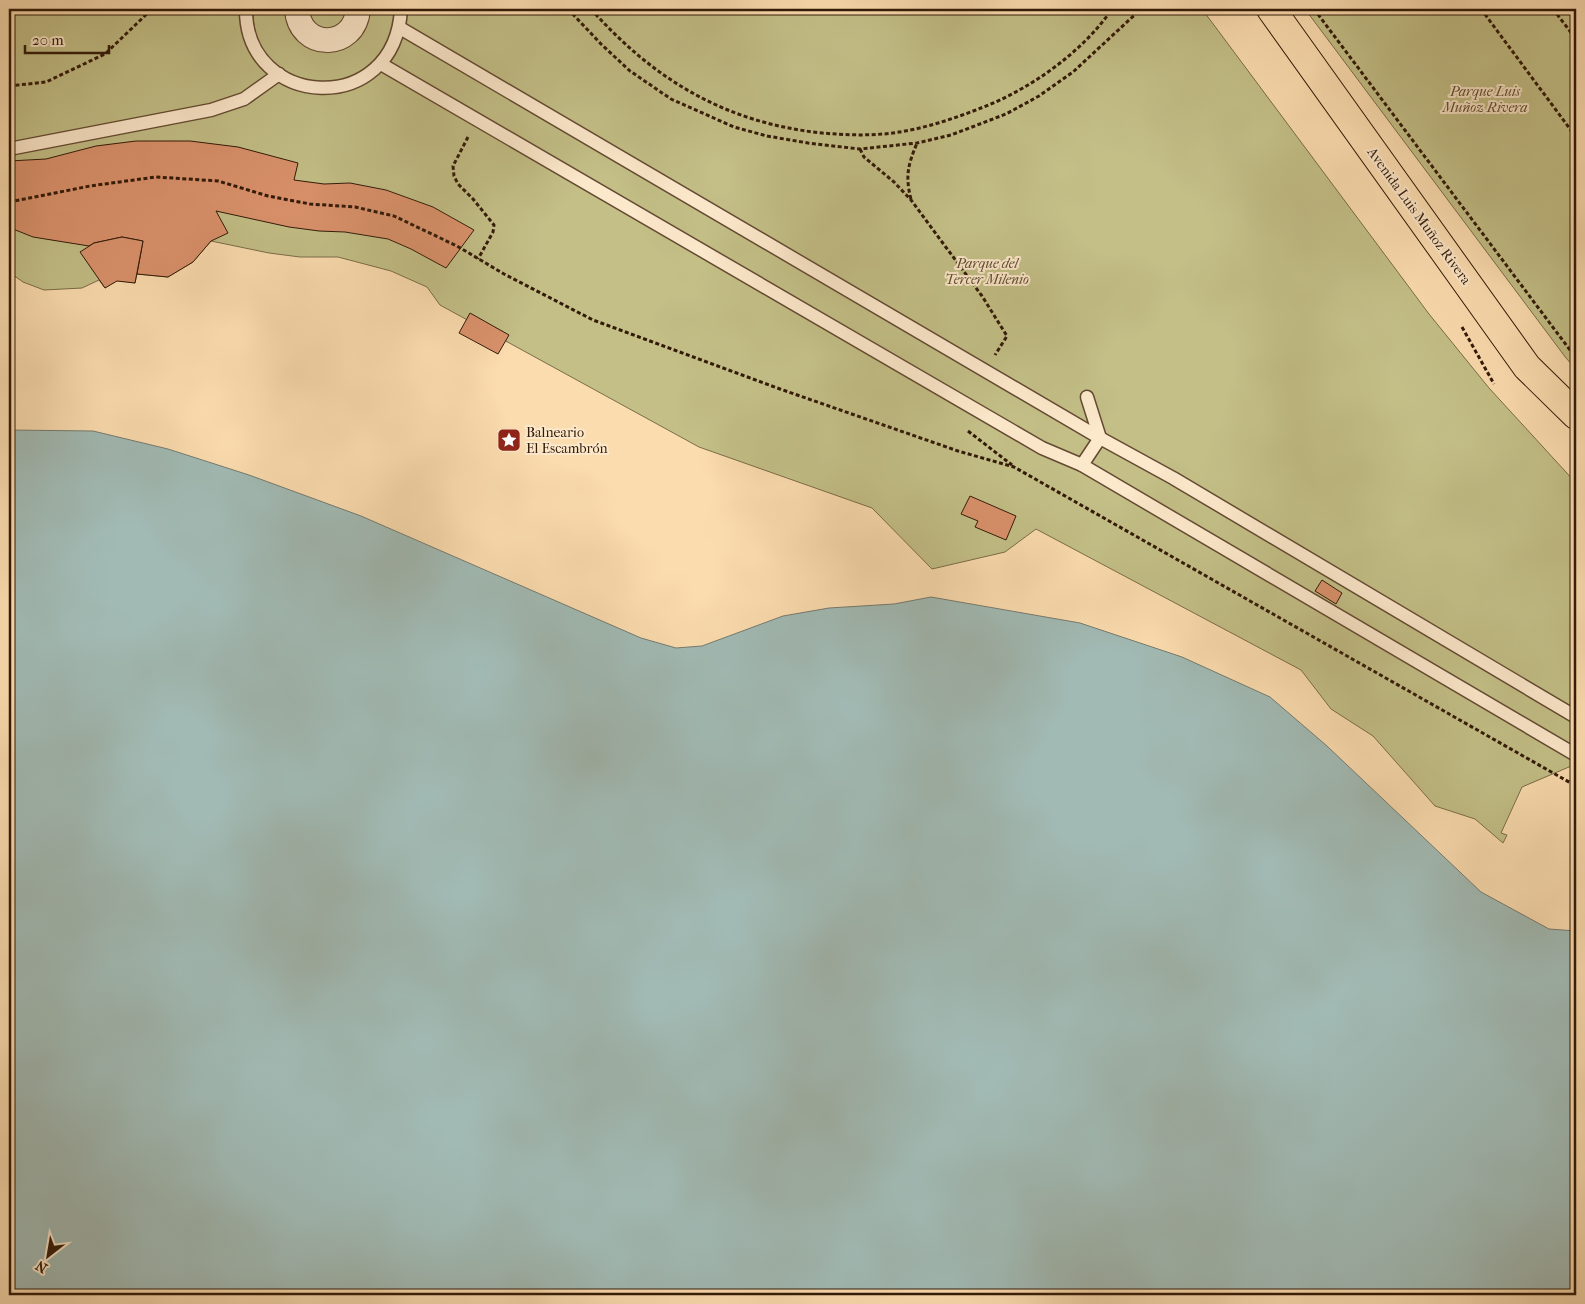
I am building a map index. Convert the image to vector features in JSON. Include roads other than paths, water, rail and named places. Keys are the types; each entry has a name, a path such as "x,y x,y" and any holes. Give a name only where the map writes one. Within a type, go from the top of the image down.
{"main road":[{"name":"Avenida Luis Muñoz Rivera","path":"1271,9 1527,367 1576,415"}],"street":[{"path":"297,9 300,24 305,31 323,40 338,38 348,32 354,25 358,9"}],"lane":[{"path":"246,9 248,30 267,64 279,74 302,85 328,88 354,82 366,76 381,64 393,48 400,28 402,9"},
{"path":"400,28 1100,438 1173,478 1576,717"},
{"path":"381,64 1042,448 1082,466 1576,755"},
{"path":"9,149 211,110 244,99 279,74"},
{"path":"1087,397 1100,438"},
{"path":"1082,466 1100,438"}],"water":[{"path":"9,430 93,431 168,449 249,475 361,516 641,638 676,648 702,646 783,616 829,608 894,604 931,597 1080,623 1182,657 1270,697 1327,746 1481,892 1549,929 1576,931 1576,1295 9,1295"}],"place":[{"name":"Balneario El Escambrón","path":"509,440"}],"park label":[{"name":"Parque Luis Muñoz Rivera","path":"1485,99"},
{"name":"Parque del Tercer Milenio","path":"987,272"}]}
